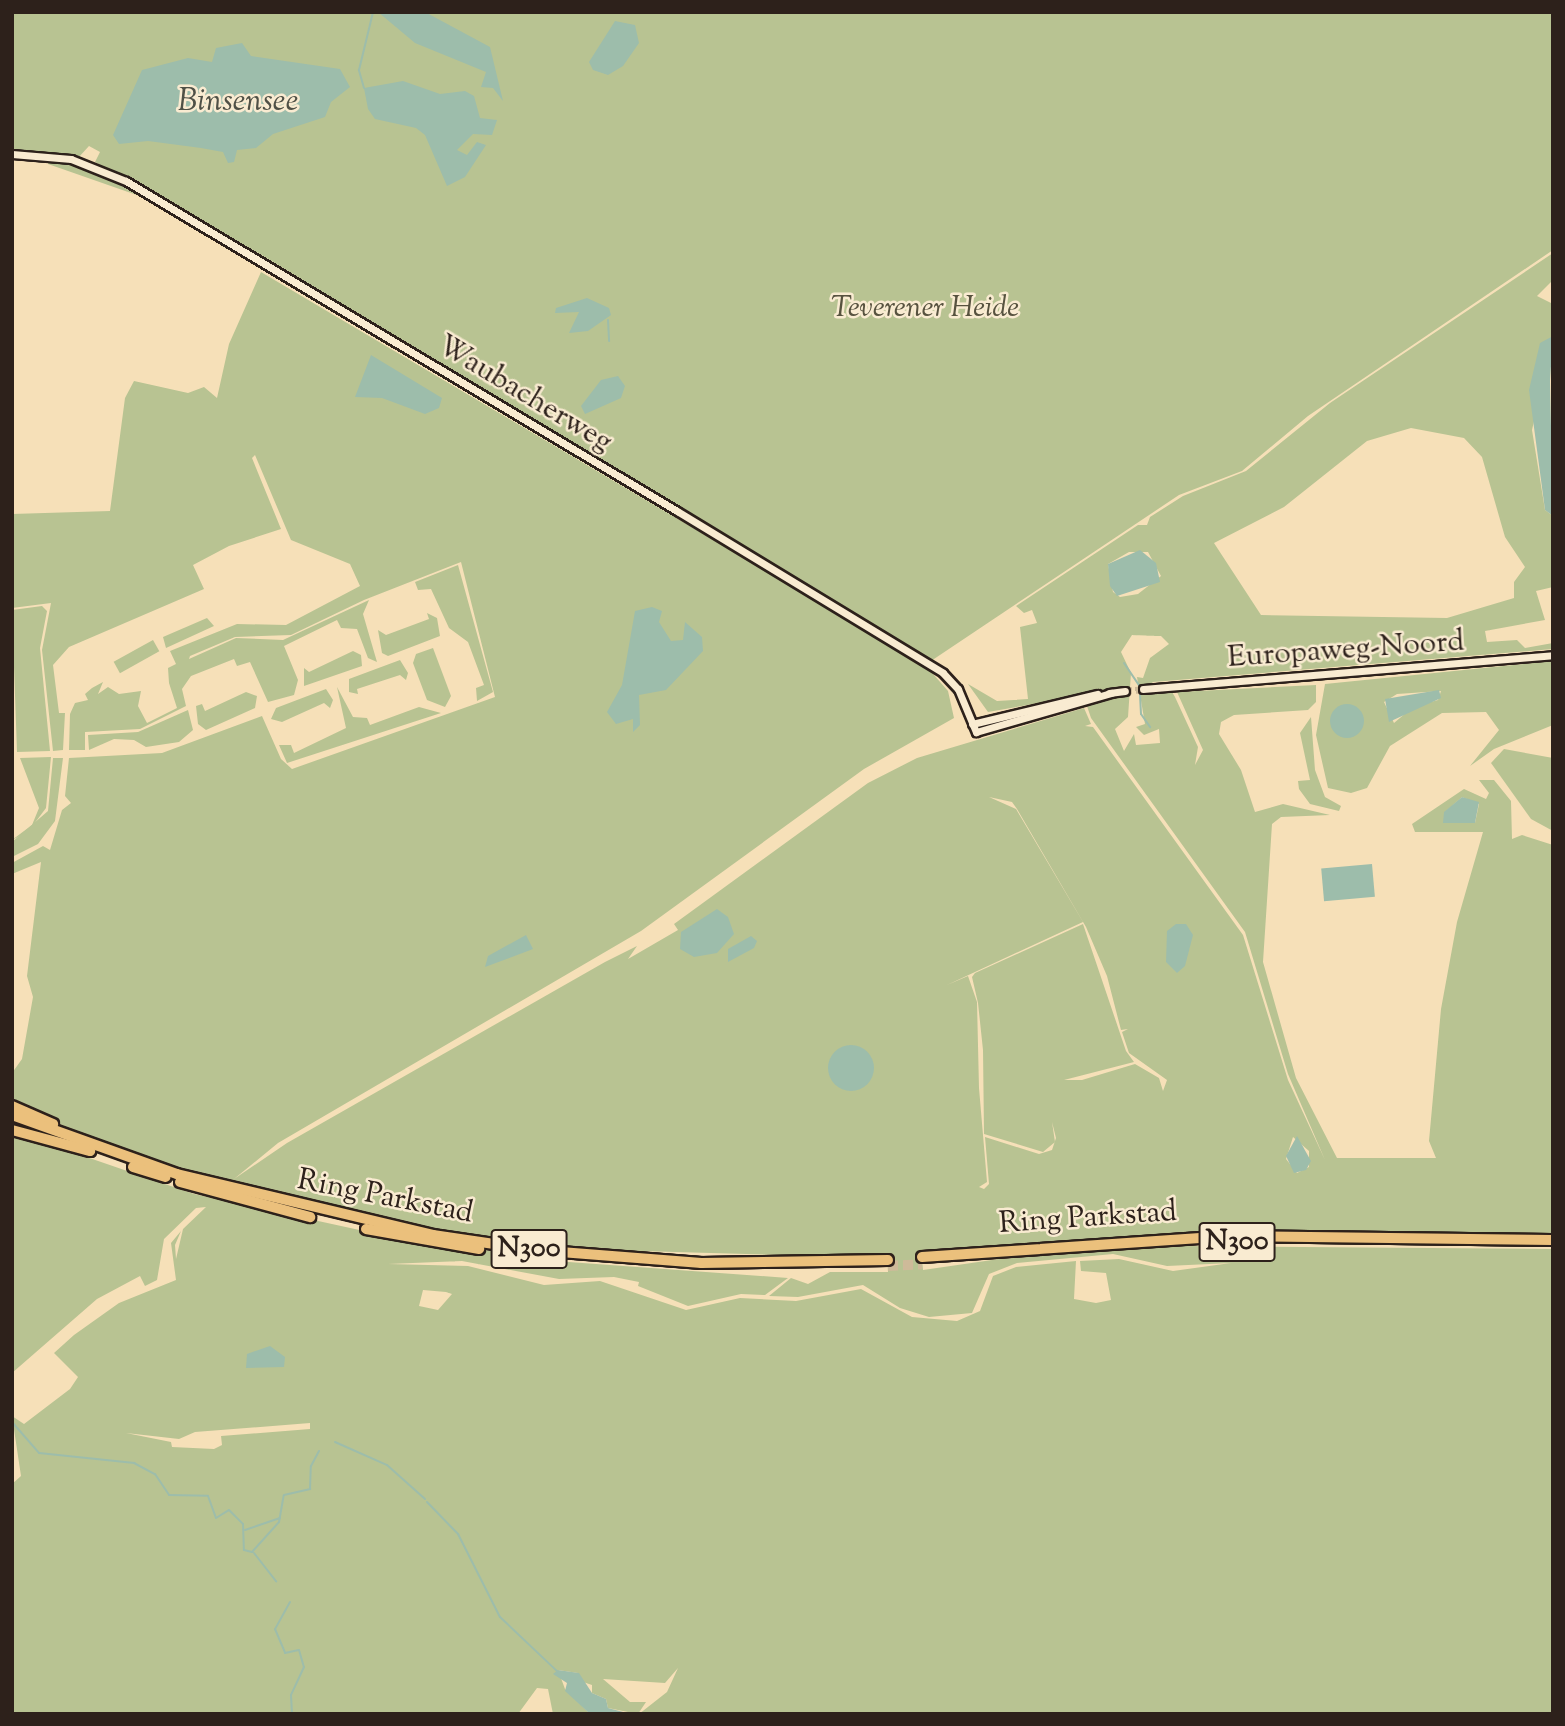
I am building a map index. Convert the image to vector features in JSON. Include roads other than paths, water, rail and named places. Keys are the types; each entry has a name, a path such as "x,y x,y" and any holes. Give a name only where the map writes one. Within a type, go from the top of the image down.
{"highway":[{"name":"N300","path":"12,1106 91,1149"},
{"name":"Ring Parkstad","path":"12,1115 91,1149"},
{"name":"Ring Parkstad","path":"12,1122 287,1211 465,1247 701,1269 888,1263"},
{"name":"N300","path":"12,1130 91,1149"},
{"name":"Ring Parkstad","path":"1553,1240 1229,1236 922,1260 1211,1242 1553,1247"}],"street":[{"name":"Waubacherweg","path":"12,154 71,159 160,201 943,674 958,689 974,728 1125,691"},
{"name":"Europaweg-Noord","path":"1143,689 1553,655"}],"water":[{"path":"378,12 425,12 490,47 503,101 493,88 481,87 486,72 415,43"},
{"path":"615,21 635,25 639,43 623,66 608,75 593,70 589,62"},
{"name":"Binsensee","path":"242,43 251,56 340,69 350,87 331,102 325,117 273,134 256,148 237,150 234,162 228,163 223,152 201,148 148,141 119,144 113,135 142,70 188,58 212,62 216,48"},
{"path":"403,81 440,94 465,91 474,96 480,118 497,120 492,135 473,134 457,150 467,155 477,142 486,145 465,177 447,186 425,135 416,128 375,119 368,109 364,88"},
{"path":"587,298 609,308 611,315 588,331 569,333 579,312 555,313 556,308"},
{"path":"1553,336 1550,381 1553,516 1545,510 1529,390 1540,343"},
{"path":"371,355 442,398 439,408 425,414 382,398 355,397"},
{"path":"618,376 625,386 621,398 585,414 581,406 601,380"},
{"path":"1140,550 1156,563 1160,582 1117,596 1110,586 1108,564"},
{"path":"652,607 662,611 659,622 671,641 683,640 685,622 702,637 703,651 666,690 639,695 640,725 633,732 633,719 616,724 607,712 622,685 635,611"},
{"path":"1439,690 1441,698 1389,722 1385,699"},
{"path":"1347,704 1359,709 1364,721 1359,733 1347,738 1335,733 1330,721 1335,709"},
{"path":"1462,797 1479,802 1475,823 1443,823 1444,812"},
{"path":"1372,864 1375,897 1324,901 1321,868"},
{"path":"717,909 728,917 734,934 717,953 694,957 680,949 681,932"},
{"path":"1176,924 1186,924 1193,935 1185,966 1177,973 1166,962 1167,931"},
{"path":"526,935 533,949 485,967 488,956"},
{"path":"751,936 757,941 754,948 728,962 728,949"},
{"path":"851,1045 867,1052 874,1068 867,1084 851,1091 835,1084 828,1068 835,1052"},
{"path":"1297,1136 1311,1161 1306,1170 1294,1173 1286,1156"},
{"path":"270,1346 285,1357 284,1367 246,1368 247,1354"},
{"path":"558,1670 579,1673 592,1693 606,1699 608,1708 631,1714 590,1714 565,1691 567,1683 553,1674"}],"waterway":[{"path":"364,88 359,70 373,12"},
{"path":"608,320 609,341"},
{"path":"1124,663 1139,685"},
{"path":"1140,695 1141,714 1150,727"},
{"path":"12,1422 39,1453 134,1463 155,1474 169,1495 208,1496 216,1518 229,1510 243,1524 244,1550 252,1552 279,1522 284,1495 310,1489 311,1466 319,1451"},
{"path":"335,1442 387,1465 425,1499"},
{"path":"427,1502 458,1534 500,1617 557,1671"},
{"path":"245,1530 280,1518"},
{"path":"254,1553 276,1581"},
{"path":"290,1602 275,1629 285,1653 299,1650 304,1667 291,1695 292,1714"}],"tunnel":[{"path":"1125,691 1143,689"},
{"path":"888,1266 922,1264"}],"park label":[{"name":"Teverener Heide","path":"925,309"}]}
